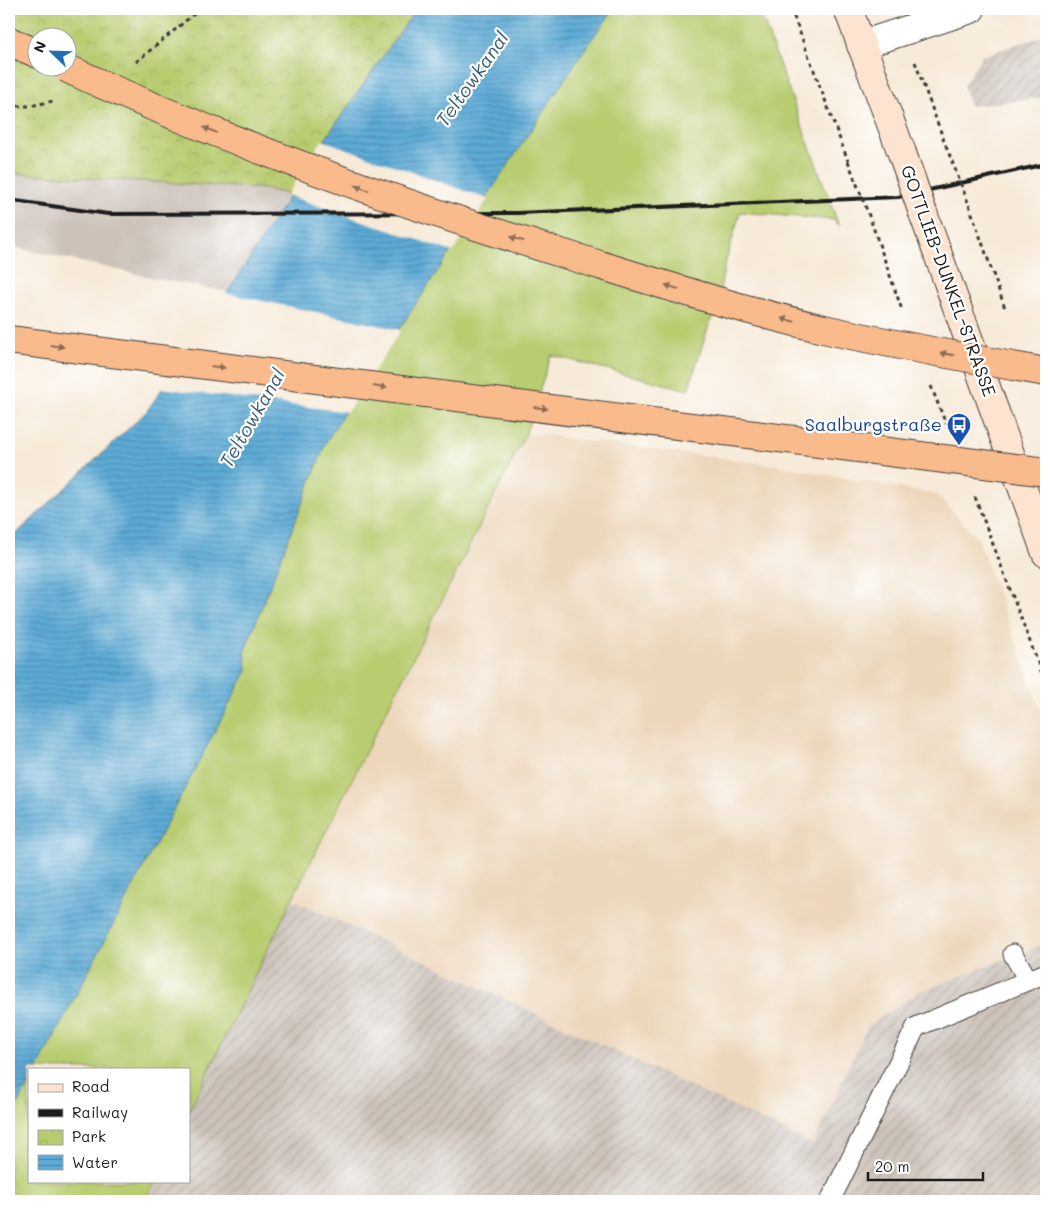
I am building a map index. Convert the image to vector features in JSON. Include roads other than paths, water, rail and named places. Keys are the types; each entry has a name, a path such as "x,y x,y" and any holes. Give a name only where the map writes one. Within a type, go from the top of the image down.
{"highway":[{"path":"9,41 28,50"},
{"path":"78,73 175,116 285,160 494,233 718,302 910,348 1046,372"},
{"path":"9,340 1046,472"}],"street":[{"name":"GOTTLIEB-DUNKEL-STRASSE","path":"848,9 974,350 1046,553"},
{"path":"861,45 971,9"}],"lane":[{"path":"974,350 1024,358 1046,359"},
{"path":"1013,954 1028,980"},
{"path":"830,1201 916,1028 1046,973"}],"water":[{"name":"Teltowkanal","path":"416,9 614,9 588,44 326,442 245,650 247,670 38,1068 28,1068 28,1085 9,1121 9,543 12,538 147,411 228,292 328,135"}],"railway":[{"path":"9,200 108,214 517,213 898,197 1046,164"}],"place":[{"name":"Saalburgstraße","path":"959,446"}]}
